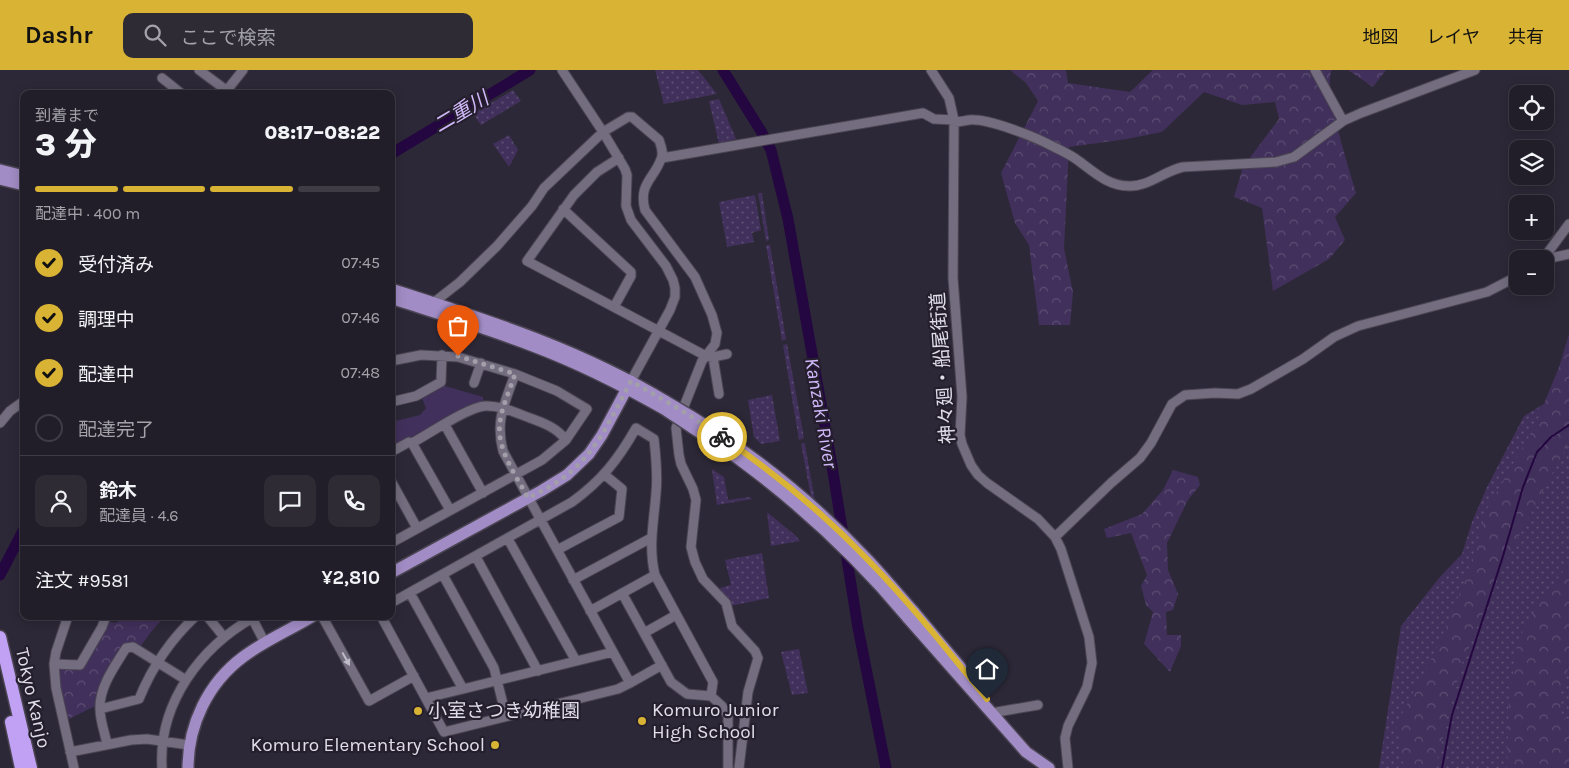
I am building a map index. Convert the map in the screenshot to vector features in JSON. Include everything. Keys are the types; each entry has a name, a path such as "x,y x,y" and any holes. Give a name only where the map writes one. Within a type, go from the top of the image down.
{"highway":[{"name":"Tokyo Kanjo","path":"0,637 30,768"},
{"name":"Tokyo Kanjo","path":"0,673 21,768"}],"main road":[{"path":"0,170 20,175"},
{"path":"0,179 20,184"},
{"path":"395,290 482,318 552,344 665,406 686,413 746,454 806,501 869,560 911,615 1026,752 1049,768"},
{"path":"395,299 534,346 629,385"},
{"path":"395,571 560,480 584,459 602,435 629,385"},
{"path":"911,615 946,648 1026,752"},
{"path":"188,768 189,745 196,719 217,682 242,658 306,620"}],"street":[{"path":"199,70 223,90"},
{"path":"227,90 243,70"},
{"path":"562,70 619,158 627,175 626,206 631,220 666,266 673,280 675,297 629,385"},
{"name":"神々廻・船尾街道","path":"931,70 949,98 954,121 953,278 962,397 960,435 962,444 971,466 978,475 1038,519 1055,537 1061,549 1083,617 1092,657 1091,676 1068,726 1065,738 1068,768"},
{"path":"1315,70 1343,122"},
{"path":"662,158 923,113 934,120 962,122 968,120 988,123 1027,134 1075,158 1106,180 1128,186 1140,186 1172,169 1182,167 1276,162 1294,157 1343,122 1361,113 1475,70"},
{"path":"162,78 177,90"},
{"path":"433,303 460,282 497,246 532,206 544,188 603,132 628,117 632,117 659,140 662,158 645,189 643,203 648,216 695,278 712,314 718,336 709,356 702,361 679,419 676,428 676,444 681,464 696,500 691,547 695,562 704,579 728,607 732,626 755,651 758,658 748,692 738,768"},
{"path":"619,158 587,181 563,209 527,261 709,356 727,354"},
{"path":"563,209 631,272 631,276 614,308"},
{"path":"1551,250 1569,224"},
{"path":"1554,257 1569,254"},
{"path":"1055,537 1111,482 1140,458 1151,443 1172,404 1184,395 1238,394 1251,390 1334,338 1358,326 1487,292 1509,281"},
{"path":"395,360 421,355 458,356 557,390 587,409 566,440 542,460 395,541"},
{"path":"395,401 416,396 441,382 442,355"},
{"path":"709,356 719,394"},
{"path":"474,383 481,363"},
{"path":"515,374 499,423 499,437 503,451 630,683"},
{"path":"0,423 10,411 20,404"},
{"path":"395,450 409,442 412,443 475,408 487,406 503,408 546,424 566,440"},
{"path":"445,424 483,493"},
{"path":"395,601 572,502 591,488 605,474 624,450 636,428 654,439 657,493 651,538 651,558 654,575 713,682 711,696"},
{"path":"412,443 450,510"},
{"path":"557,550 619,517 622,489 605,474"},
{"path":"395,488 417,528"},
{"path":"573,580 651,538"},
{"path":"508,539 576,661"},
{"path":"476,557 538,671"},
{"path":"443,575 494,668 506,716"},
{"path":"590,610 654,575"},
{"path":"410,593 464,689"},
{"path":"622,593 671,682 687,694 711,696 722,706 728,716 728,768"},
{"path":"644,633 676,615"},
{"path":"67,620 54,664 56,688 74,768"},
{"path":"54,664 80,665 105,620"},
{"path":"100,710 139,700 157,662 177,635 192,620"},
{"path":"210,620 224,637"},
{"path":"162,768 168,716 186,680 208,652 224,637 249,620"},
{"path":"254,620 265,643"},
{"path":"324,620 369,701 414,676"},
{"path":"383,620 444,732 618,689 662,665"},
{"path":"107,744 100,710 104,686 126,648 133,647 186,680"},
{"path":"426,698 613,652"},
{"path":"997,712 1038,705"},
{"path":"70,752 107,744 147,739 189,745"}],"green space":[{"path":"655,70 698,70 717,94 664,104"},
{"path":"1010,70 1066,70 1068,83 1130,92 1153,70 1332,70 1330,79 1334,110 1356,193 1335,217 1345,240 1329,259 1273,291 1262,208 1234,197 1243,167 1279,119 1275,102 1242,105 1204,92 1162,132 1069,147 1064,248 1073,292 1070,325 1039,325 1029,245 1015,223 1001,173 1038,101 1026,83"},
{"path":"1348,70 1386,70 1373,87"},
{"path":"513,90 521,101 481,125 473,114"},
{"path":"719,99 736,139 719,144 709,101"},
{"path":"509,135 518,150 509,167 493,144"},
{"path":"758,193 762,193 769,240 766,241"},
{"path":"755,195 761,230 752,233 754,242 727,247 719,202"},
{"path":"766,245 770,245 786,339 782,341"},
{"path":"1569,334 1569,442 1512,549 1465,653 1436,768 1404,768 1396,725 1436,650 1466,578 1487,509 1535,426 1559,367"},
{"path":"787,344 804,438 799,440 783,345"},
{"path":"442,385 483,397 484,403 395,449 395,421 420,415 426,408 421,396"},
{"path":"1569,389 1569,768 1379,768 1401,626 1440,577 1462,554 1472,522 1487,487 1524,416"},
{"path":"772,395 780,441 761,444 754,437 748,400"},
{"path":"805,443 815,501 811,497 801,444"},
{"path":"712,469 724,477 728,500 750,497 752,499 717,505"},
{"path":"1173,470 1198,477 1200,485 1188,500 1167,543 1168,570 1178,594 1173,610 1166,612 1167,635 1181,635 1181,646 1170,672 1144,644 1153,612 1146,605 1141,586 1147,575 1131,533 1107,538 1104,529 1142,514 1163,490"},
{"path":"767,512 796,536 800,541 771,546"},
{"path":"762,553 769,598 730,606 716,589 731,585 725,560"},
{"path":"1569,557 1569,666 1559,699 1562,715 1569,722 1569,768 1507,768 1509,699 1518,641 1540,600 1563,572"},
{"path":"121,620 162,620 140,647 132,643 124,645 97,705 67,720 59,686 58,671 61,668 83,668 107,621 115,623"},
{"path":"799,649 808,693 792,695 781,652"}],"waterway":[{"name":"二重川","path":"395,152 530,70"},
{"name":"Kanzaki River","path":"723,70 771,150 788,219 831,460 858,628 886,768"},
{"path":"1442,768 1452,715 1523,487 1537,452 1551,437 1569,425"},
{"name":"二重川","path":"0,575 20,537"}],"way so far":[{"path":"458,356 515,374 499,423 499,437 503,451 528,498 567,475 589,454 602,435 631,381 686,413 722,437"}],"place":[{"name":"小室さつき幼稚園","path":"418,711"},
{"name":"Komuro Junior High School","path":"642,721"},
{"name":"Komuro Elementary School","path":"495,745"}],"route":[{"path":"722,437 806,501 869,560 946,648 987,699"}]}
